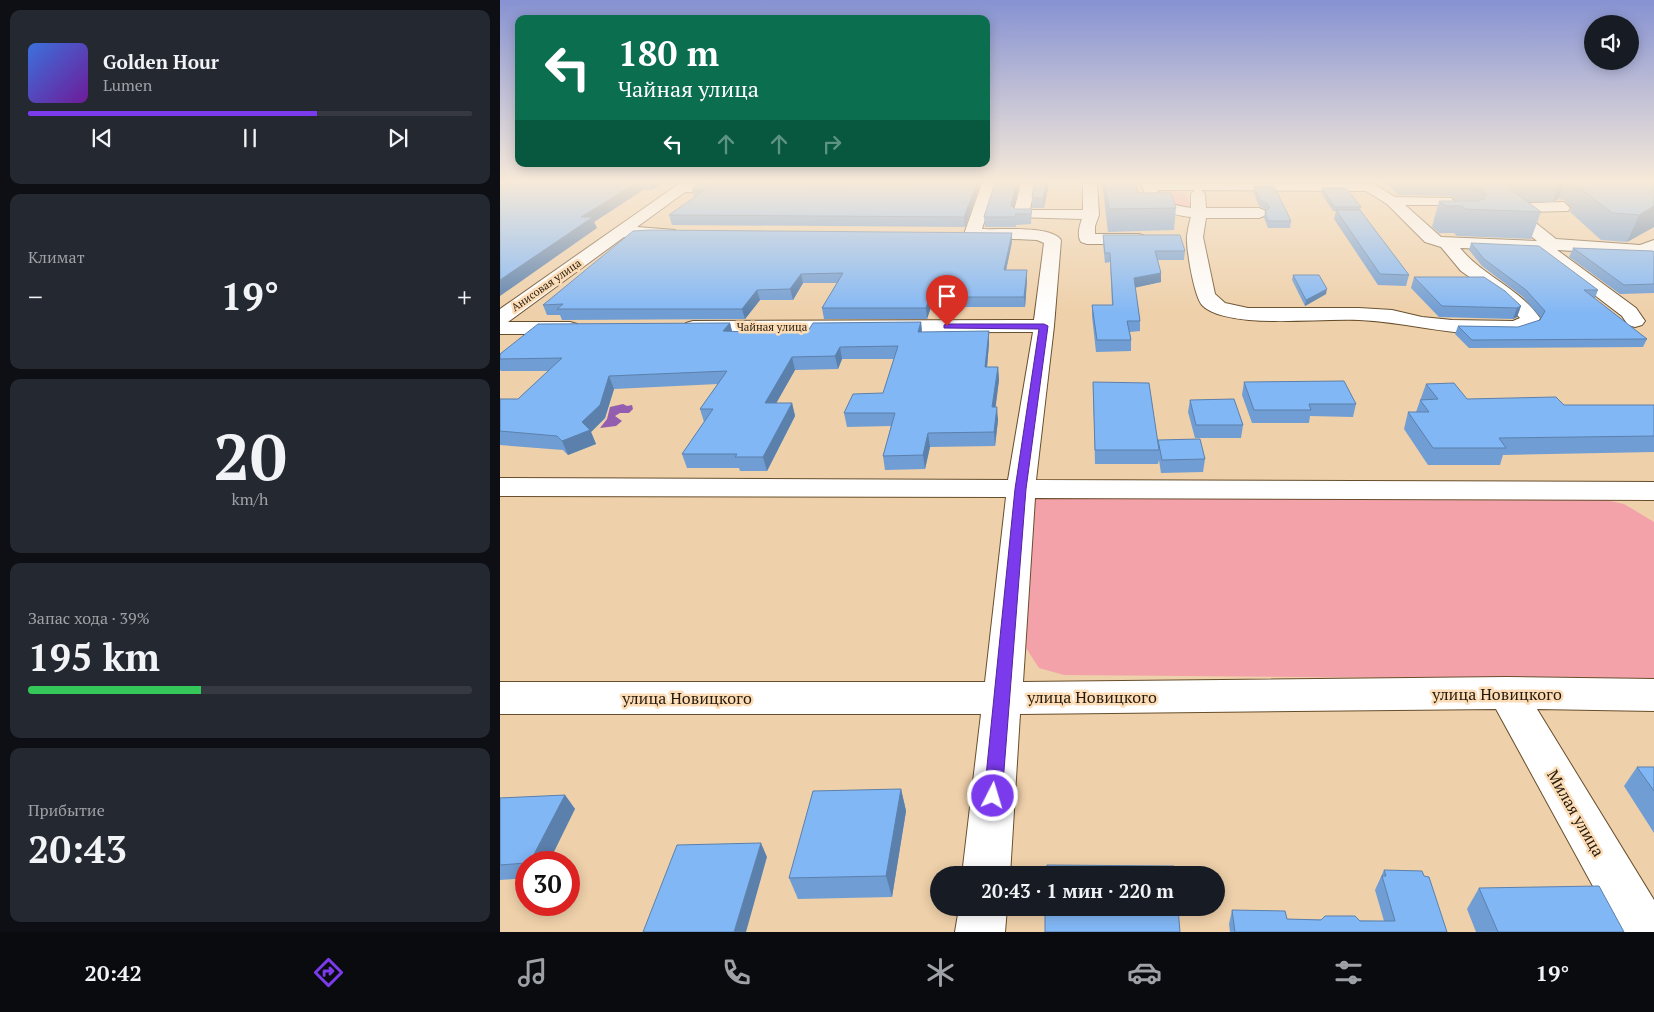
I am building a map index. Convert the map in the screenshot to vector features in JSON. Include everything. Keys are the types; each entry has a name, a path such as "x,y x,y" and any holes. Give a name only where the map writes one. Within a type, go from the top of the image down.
{"street":[{"name":"Анисовая улица","path":"500,318 628,226"},
{"path":"966,226 962,234 1039,235 1053,240 1044,326 1020,489 987,866"},
{"path":"1087,226 1087,239 1154,239"},
{"path":"1194,226 1189,238 1205,294 1210,302 1218,308 1230,312 1248,314 1359,314 1392,316 1422,323 1452,326 1515,327 1529,322 1530,318 1526,312 1503,291 1467,267 1447,244"},
{"path":"1418,226 1431,239 1447,244 1544,245 1650,251"},
{"path":"1530,226 1550,243 1544,245"},
{"path":"620,232 684,233"},
{"path":"1544,245 1629,312 1635,321"},
{"name":"Чайная улица","path":"670,327 1044,326"},
{"path":"500,328 592,328"},
{"path":"500,486 1020,489 1648,498"},
{"name":"Милая улица","path":"1507,694 1645,932"},
{"name":"улица Новицкого","path":"500,698 1654,695"},
{"path":"980,932 982,916"}],"shaded area":[{"path":"623,404 627,406 632,405 633,409 629,413 620,413 615,416 622,421 616,426 600,428 607,419 610,407"},
{"path":"1037,497 1597,498 1624,504 1654,522 1654,680 1064,675 1039,668 1026,648 1030,504"}],"building":[{"path":"500,226 579,226 500,280"},
{"path":"1347,226 1372,226 1409,275 1380,274"},
{"path":"633,231 1012,233 1004,270 1027,270 1024,297 930,297 926,308 822,308 843,273 801,274 790,289 757,290 742,309 557,309 563,304 543,305"},
{"path":"1103,235 1180,235 1185,251 1155,251 1161,273 1134,278 1140,321 1127,321 1131,340 1097,340 1092,305 1113,305 1110,253 1105,253"},
{"path":"1471,243 1539,246 1598,290 1584,290 1647,339 1472,340 1458,326 1518,327 1540,320 1545,311 1526,290 1484,259"},
{"path":"1573,248 1653,251 1654,284 1624,285"},
{"path":"1293,275 1319,275 1327,289 1306,300"},
{"path":"1414,277 1484,277 1505,291 1521,306 1517,308 1442,306"},
{"path":"921,322 918,332 989,331 985,367 998,367 992,407 997,407 994,432 928,433 923,455 883,456 895,413 844,413 853,394 883,393 898,346 840,347 835,356 792,357 765,403 792,403 763,457 735,457 737,454 682,454 713,409 700,409 727,371 609,376 600,405 582,422 590,430 562,441 557,436 500,431 500,399 518,399 562,358 500,359 500,354 538,324 730,323 723,331 747,332 808,331 813,323"},
{"path":"1344,381 1356,404 1309,404 1311,410 1254,410 1244,382"},
{"path":"1093,382 1149,383 1159,450 1095,450"},
{"path":"1454,383 1467,399 1556,397 1564,405 1654,405 1654,436 1499,438 1506,448 1433,448 1408,412 1429,412 1420,400 1438,399 1426,384"},
{"path":"1234,399 1243,425 1196,425 1190,400"},
{"path":"1200,439 1205,459 1162,460 1158,440"},
{"path":"1637,767 1654,767 1654,791"},
{"path":"901,789 886,876 789,878 813,791"},
{"path":"565,795 536,851 515,851 515,864 500,865 500,798"},
{"path":"761,843 734,932 643,932 677,845"},
{"path":"1047,865 1174,866 1047,866"},
{"path":"1384,870 1422,871 1424,876 1429,877 1447,932 1235,932 1232,910 1285,911 1287,919 1321,920 1325,916 1355,916 1360,921 1395,921 1382,876 1386,876"},
{"path":"1599,886 1624,932 1498,932 1479,888"},
{"path":"1045,916 1179,916 1180,932 1045,932"}],"route":[{"path":"947,326 1044,326 1020,489 993,796"}]}
